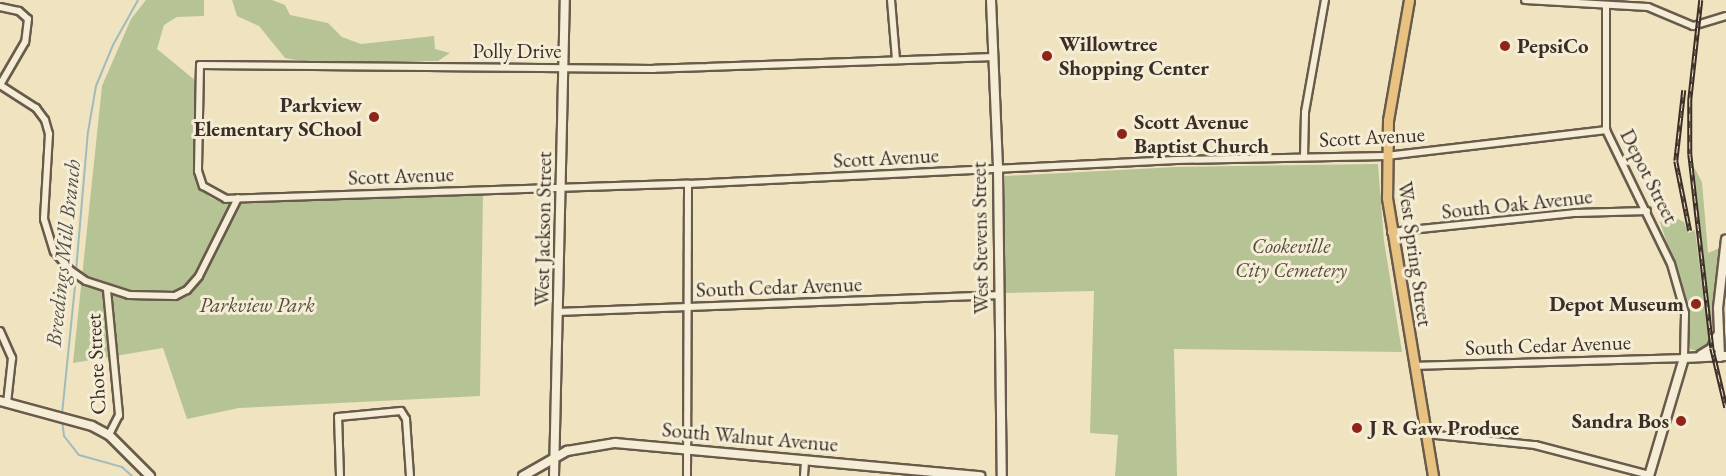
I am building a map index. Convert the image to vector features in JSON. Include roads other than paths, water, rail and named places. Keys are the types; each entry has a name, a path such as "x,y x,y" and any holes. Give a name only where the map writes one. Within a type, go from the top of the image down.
{"main road":[{"name":"West Spring Street","path":"1409,0 1390,104 1386,156 1390,232 1433,476"}],"street":[{"name":"West Jackson Street","path":"554,476 560,312 565,0"},
{"path":"891,0 896,60"},
{"name":"West Stevens Street","path":"991,0 998,169 1002,476"},
{"path":"1304,157 1305,112 1325,0"},
{"path":"1525,0 1596,2 1606,6 1658,9 1694,26 1726,16"},
{"name":"Depot Street","path":"1606,6 1606,130 1663,243 1682,301 1684,358"},
{"path":"0,7 19,11 28,19 25,42 0,85 36,108 45,120 49,134 44,219 54,250 76,275 107,290 157,299 186,290 199,276 238,198"},
{"name":"Polly Drive","path":"238,198 214,195 203,186 198,171 200,65 564,68 994,57"},
{"name":"Scott Avenue","path":"238,198 561,186 688,184 998,169 1386,156 1606,130"},
{"path":"687,476 688,184"},
{"name":"South Oak Avenue","path":"1390,232 1576,213 1647,211"},
{"path":"1426,434 1535,445 1649,475 1684,358 1723,357 1718,334 1726,242"},
{"name":"Chote Street","path":"107,290 119,415 109,435"},
{"name":"South Cedar Avenue","path":"560,312 999,294"},
{"path":"0,331 12,358 3,402 76,419 109,435 150,476"},
{"path":"1698,356 1712,348 1718,334"},
{"name":"South Cedar Avenue","path":"1414,366 1684,358"},
{"path":"340,476 338,417 401,411 406,419 410,476"},
{"name":"South Walnut Avenue","path":"523,476 554,458 601,444 688,449 981,476"},
{"path":"804,476 805,460"}],"waterway":[{"name":"Breedings Mill Branch","path":"76,271 88,132 96,86 113,45 138,0"},
{"name":"Breedings Mill Branch","path":"62,414 76,277"},
{"name":"Breedings Mill Branch","path":"62,420 64,436 79,455 122,467 132,476"}],"railway":[{"path":"1701,0 1690,100 1690,154 1712,348 1726,407"},
{"path":"1684,90 1676,161 1690,231"}],"place":[{"name":"PepsiCo","path":"1505,46"},
{"name":"Willowtree Shopping Center","path":"1047,56"},
{"name":"Parkview Elementary SChool","path":"374,117"},
{"name":"Scott Avenue Baptist Church","path":"1122,134"},
{"name":"Depot Museum","path":"1696,304"},
{"name":"Sandra Bos","path":"1681,421"},
{"name":"J R Gaw Produce","path":"1357,428"}],"park label":[{"name":"Cookeville City Cemetery","path":"1291,258"},
{"name":"Parkview Park","path":"257,305"}]}
